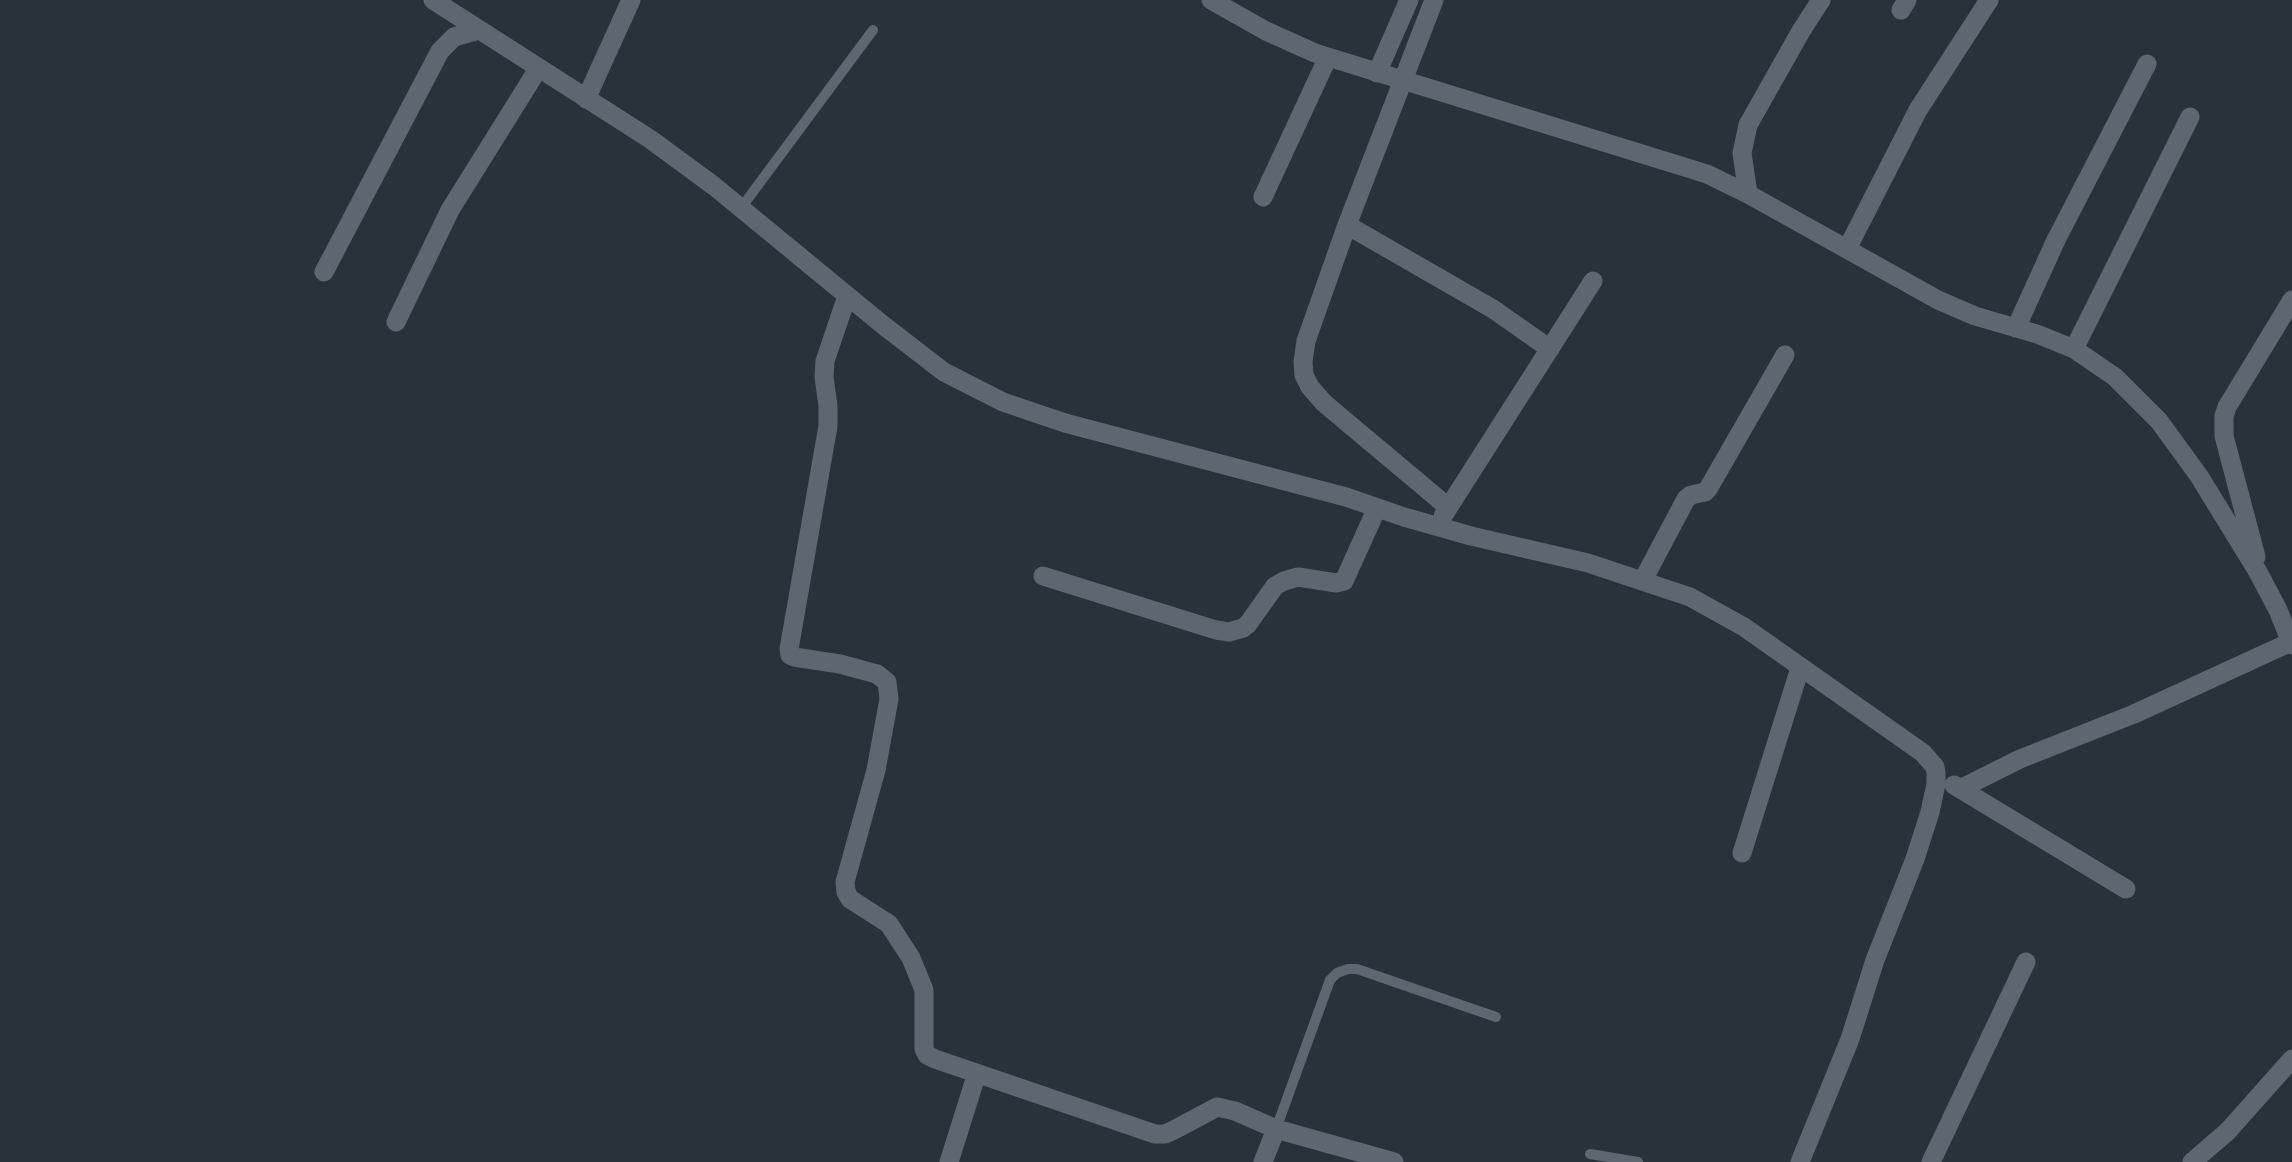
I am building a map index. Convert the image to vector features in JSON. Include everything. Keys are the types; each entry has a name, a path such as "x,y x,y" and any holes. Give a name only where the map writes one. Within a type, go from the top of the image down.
{"street":[{"path":"433,0 650,139 741,208 944,372 1003,402 1065,423 1346,497 1377,508 1443,516"},
{"path":"586,99 631,0"},
{"path":"1211,0 1243,8 1266,31 1328,57 1707,174 1938,300 1975,316 2074,349 2107,371 2159,421 2217,504 2287,615 2291,643 2134,714 2020,759 1962,788"},
{"path":"1389,78 1434,0"},
{"path":"1748,194 1742,153 1748,125 1821,0"},
{"path":"1847,249 1924,100 1989,0"},
{"path":"1404,2 1389,78 1347,225 1306,341 1304,375 1310,387 1443,516 1478,538 1562,556 1643,580 1716,610 1912,745 1935,767 1937,778 1930,812 1915,859 1875,960 1850,1039 1800,1162"},
{"path":"324,272 440,51 454,37 479,30"},
{"path":"1263,197 1328,57"},
{"path":"2017,328 2056,240 2147,64"},
{"path":"396,322 432,243 538,69"},
{"path":"2074,349 2190,117"},
{"path":"1347,225 1493,309 1550,349"},
{"path":"1443,516 1593,281"},
{"path":"847,296 825,361 828,426 789,649 790,655 794,657 839,664 877,674 887,682 889,699 876,769 845,882 846,892 856,903 882,917 889,924 911,958 924,990 926,1006 923,1049 927,1055 1155,1134 1165,1134 1217,1107 1235,1111 1276,1129 1394,1162"},
{"path":"2262,579 2224,436 2224,416 2292,300"},
{"path":"1643,580 1686,499 1708,489 1785,355"},
{"path":"1043,576 1229,632 1248,624 1275,586 1284,581 1298,577 1344,582 1377,508"},
{"path":"1742,853 1800,668"},
{"path":"1937,778 1962,788 2126,889"},
{"path":"1931,1162 2026,962"},
{"path":"2192,1162 2227,1132 2292,1059"},
{"path":"949,1162 977,1073"},
{"path":"1263,1162 1276,1129"}],"lane":[{"path":"741,208 873,30"},
{"path":"1276,1129 1330,980 1337,973 1357,969 1496,1017"},
{"path":"1590,1154 1638,1162"}]}
